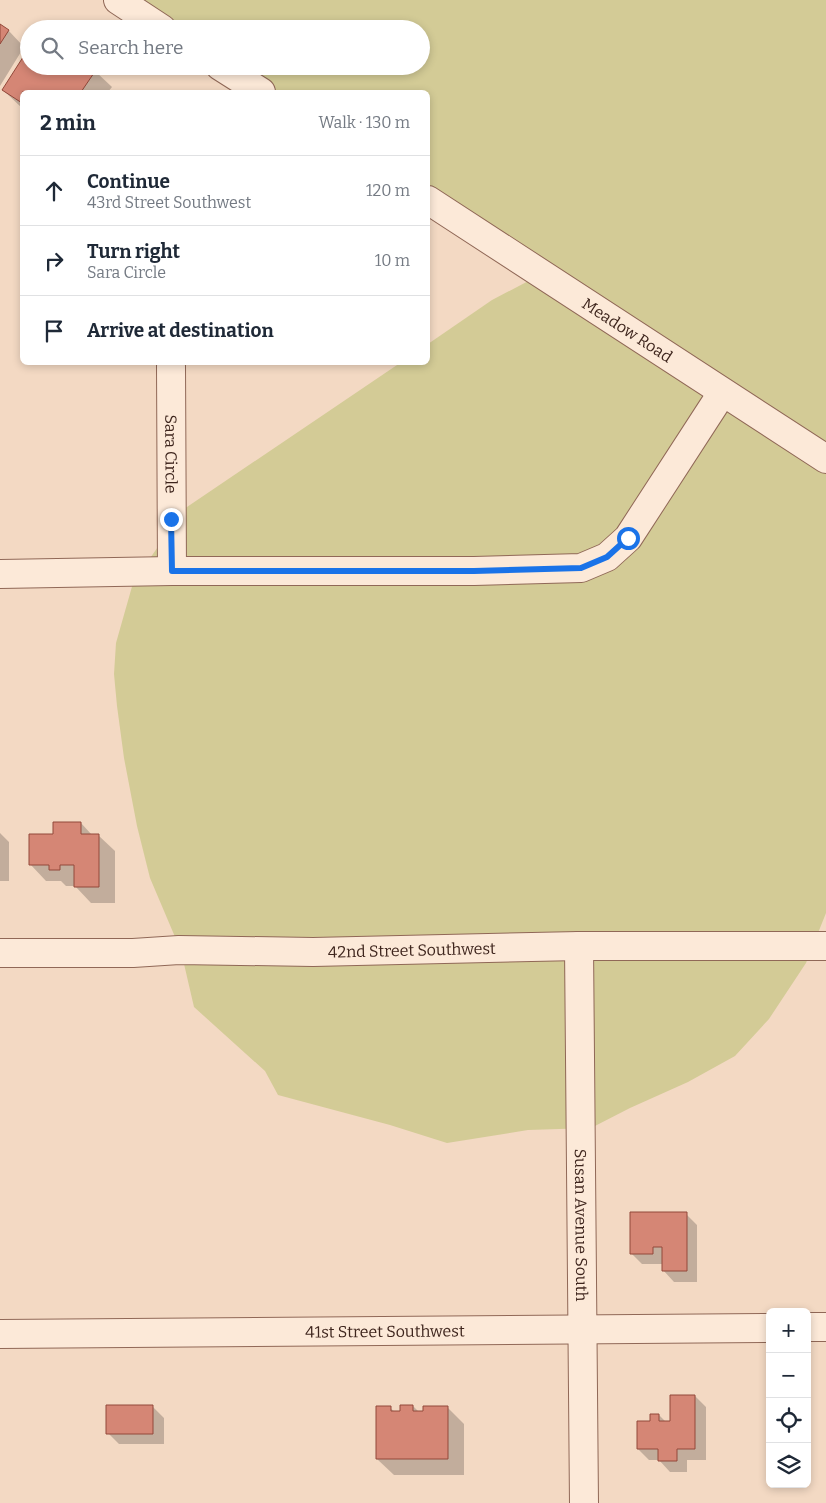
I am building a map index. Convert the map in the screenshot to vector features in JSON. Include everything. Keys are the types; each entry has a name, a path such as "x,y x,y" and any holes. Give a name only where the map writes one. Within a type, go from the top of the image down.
{"street":[{"path":"118,0 148,20"},
{"path":"234,75 258,90"},
{"name":"Meadow Road","path":"430,201 826,459"},
{"name":"Sara Circle","path":"171,366 172,571"},
{"path":"0,574 172,571 474,571 581,568 607,557 628,538 722,393"},
{"name":"42nd Street Southwest","path":"0,954 133,953 179,950 313,952 579,946 826,946"},
{"name":"Susan Avenue South","path":"579,946 584,1503"},
{"path":"811,1327 826,1327"},
{"name":"41st Street Southwest","path":"0,1334 766,1328"}],"shaded area":[{"path":"119,0 826,0 826,913 806,963 769,1019 735,1056 688,1082 591,1128 528,1130 447,1143 390,1125 278,1095 265,1071 194,1007 181,951 150,878 137,826 124,758 114,674 116,643 133,583 184,509 397,365 430,365 430,343 492,300 536,277 430,206 430,90 255,90 232,75 430,75 430,20 149,20"}],"building":[{"path":"0,24 9,30 0,44"},
{"path":"20,62 20,75 93,75 82,90 20,90 20,102 2,90"},
{"path":"53,822 81,822 81,834 99,834 99,887 74,887 74,865 60,865 60,870 49,870 49,865 29,865 29,834 53,834"},
{"path":"630,1212 687,1212 687,1271 662,1271 662,1247 653,1247 653,1254 630,1254"},
{"path":"670,1395 695,1395 695,1449 677,1449 677,1461 658,1461 658,1449 637,1449 637,1421 650,1421 650,1414 659,1414 659,1421 670,1421"},
{"path":"106,1405 153,1405 153,1434 106,1434"},
{"path":"400,1405 413,1405 413,1411 423,1411 423,1406 448,1406 448,1459 376,1459 376,1406 391,1406 391,1411 400,1411"}],"route":[{"path":"171,519 172,571 474,571 581,568 607,557 628,538"}]}
